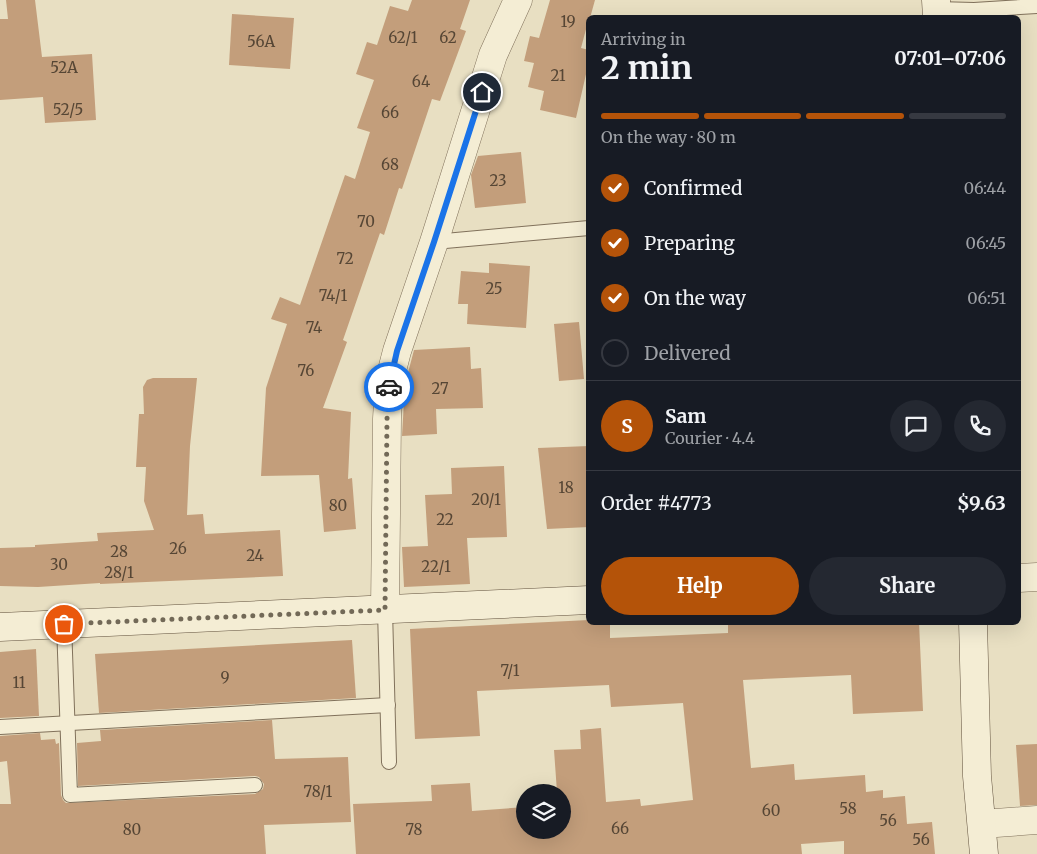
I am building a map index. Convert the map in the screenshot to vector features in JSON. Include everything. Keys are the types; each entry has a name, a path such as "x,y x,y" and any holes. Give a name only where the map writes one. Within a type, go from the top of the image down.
{"street":[{"path":"385,610 389,382 397,351 494,55 518,0"},
{"path":"1021,578 1037,577"},
{"path":"0,627 586,600"},
{"path":"973,625 978,776 984,854"},
{"path":"982,824 1037,820"}],"lane":[{"path":"936,9 974,10 1037,6"},
{"path":"434,242 586,228"},
{"path":"385,610 389,762"},
{"path":"64,624 70,795 255,785"},
{"path":"0,727 388,705"}],"building":[{"path":"6,0 35,0 42,57 92,54 96,120 45,123 43,97 0,100 0,19 8,19"},
{"path":"412,0 470,0 460,29 466,31 440,101 432,99 402,189 399,188 384,235 380,233 343,340 347,342 323,408 351,412 348,479 352,478 356,529 324,532 319,475 261,476 266,388 287,324 271,319 280,297 300,305 345,175 355,179 370,132 357,128 374,80 356,74 367,42 377,45 390,6 408,11"},
{"path":"550,0 595,0 591,15 586,15 586,29 581,48 586,49 586,74 576,118 540,110 544,91 528,87 534,63 524,61 530,36 539,38"},
{"path":"232,14 294,18 290,69 229,65"},
{"path":"521,152 526,203 475,208 471,175 478,156"},
{"path":"489,263 530,266 526,328 467,324 468,304 458,304 461,271 489,273"},
{"path":"579,322 584,379 559,381 554,324"},
{"path":"470,347 471,369 481,368 483,408 436,409 437,434 402,436 405,384 414,350"},
{"path":"153,378 197,378 190,446 187,515 203,514 205,534 280,530 283,576 38,587 0,586 0,548 98,541 97,533 154,530 144,501 146,467 136,467 139,414 144,414 143,387 147,380"},
{"path":"586,446 586,527 547,529 538,448"},
{"path":"504,466 507,537 467,538 470,584 404,587 402,547 428,546 425,495 452,494 451,468"},
{"path":"586,620 586,625 610,625 610,638 728,633 728,625 919,625 923,711 853,714 851,675 743,680 751,768 794,764 795,780 865,775 866,792 883,790 883,798 905,796 907,824 932,822 935,854 844,854 844,841 801,844 802,854 356,854 353,804 432,801 431,785 470,783 472,811 516,808 516,839 571,839 571,784 556,784 554,750 581,749 580,730 601,728 606,802 640,799 641,806 693,800 683,703 611,707 609,685 477,691 480,736 415,739 410,629"},
{"path":"352,640 356,698 99,713 95,654"},
{"path":"36,649 39,716 0,718 0,652"},
{"path":"272,720 275,759 348,757 351,822 264,825 266,854 0,854 0,804 11,804 7,761 0,762 0,736 40,733 41,740 55,739 56,744 59,743 61,795 66,803 255,794 263,789 264,784 259,777 255,776 78,786 77,743 101,741 100,730"},
{"path":"1037,744 1037,805 1020,806 1016,745"}],"way so far":[{"path":"64,624 385,610 389,387"}],"route":[{"path":"389,387 397,351 482,92"}]}
